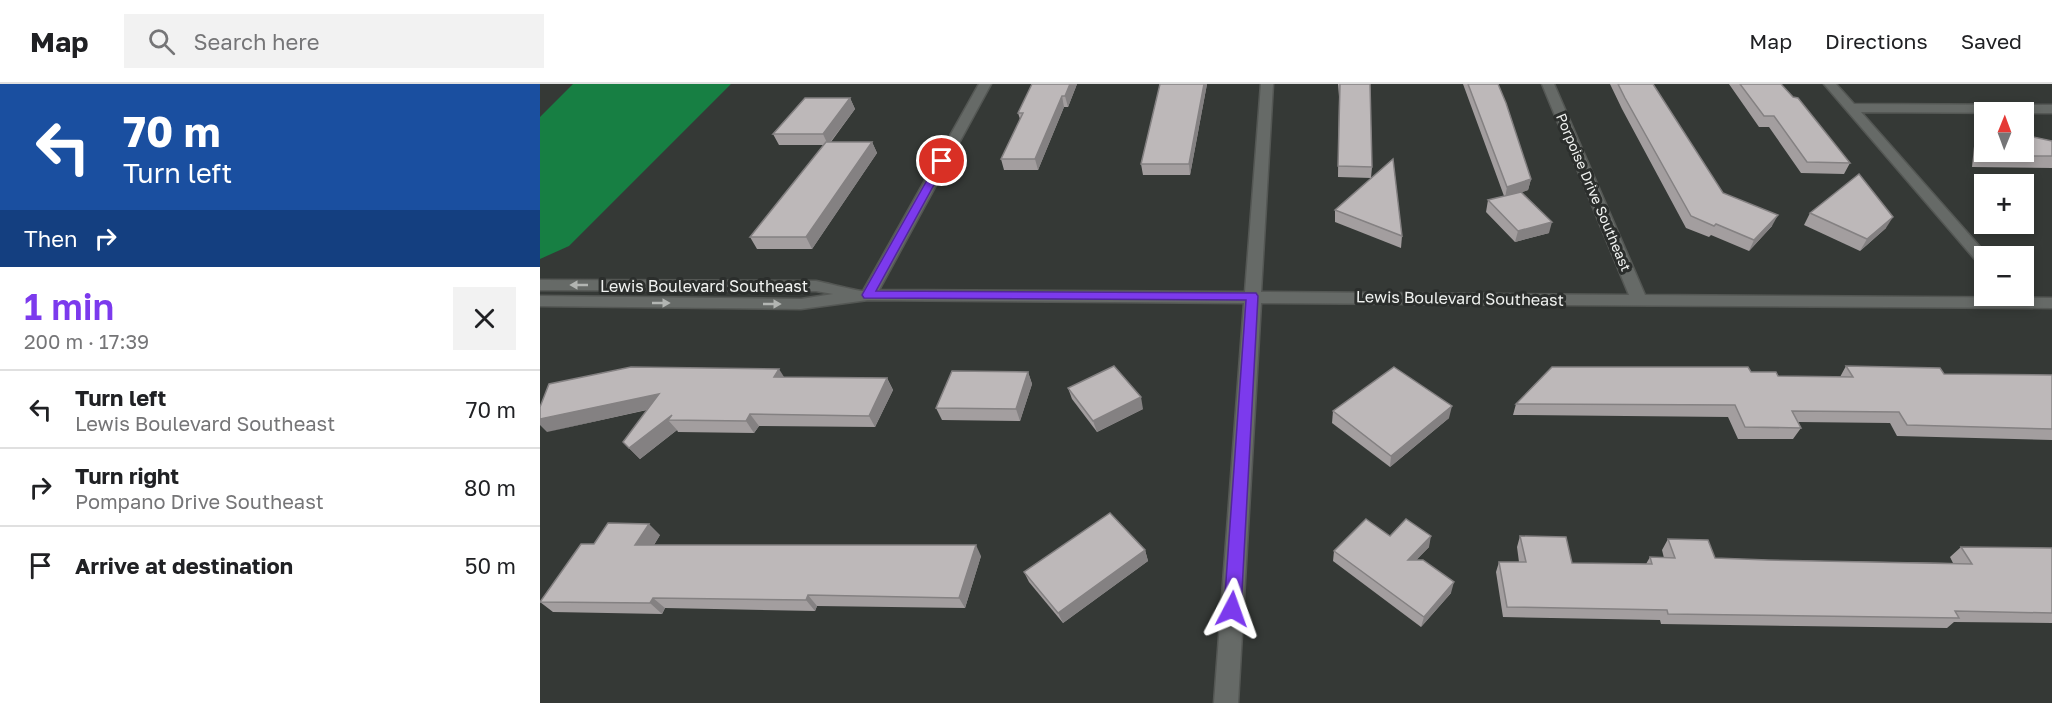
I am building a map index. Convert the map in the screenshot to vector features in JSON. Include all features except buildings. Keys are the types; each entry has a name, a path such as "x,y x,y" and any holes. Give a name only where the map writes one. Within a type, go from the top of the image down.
{"street":[{"path":"868,295 985,84"},
{"path":"1226,703 1267,84"},
{"name":"Porpoise Drive Southeast","path":"1548,84 1639,300"},
{"path":"1830,84 1974,249"},
{"path":"1851,108 2052,109"},
{"name":"Lewis Boulevard Southeast","path":"540,285 816,286 868,295"},
{"name":"Lewis Boulevard Southeast","path":"540,301 801,304 868,295 1639,300 1974,299"},
{"name":"Lewis Boulevard Southeast","path":"2034,301 2052,303"}],"shaded area":[{"path":"573,84 731,84 569,246 540,259 540,117"}],"route":[{"path":"942,161 868,295 1252,296 1232,609"}]}
